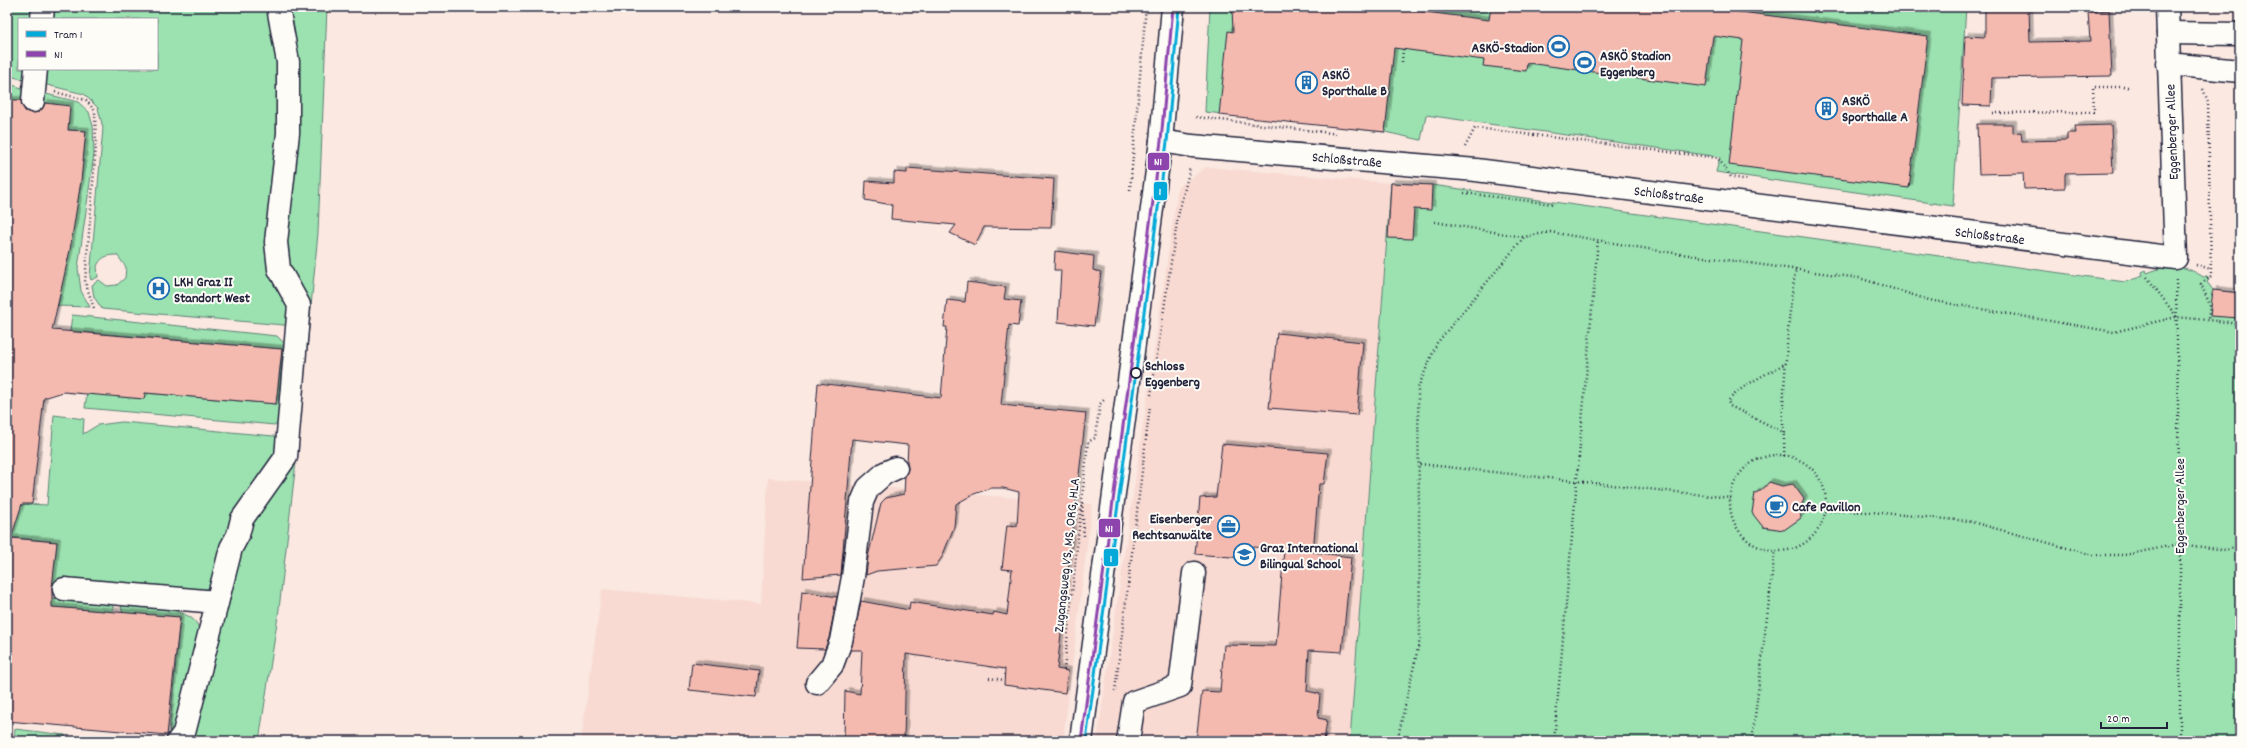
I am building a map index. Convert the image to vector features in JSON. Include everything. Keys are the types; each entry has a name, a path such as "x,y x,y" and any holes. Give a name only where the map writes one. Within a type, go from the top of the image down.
{"street":[{"path":"42,18 43,7"},
{"path":"178,741 184,733 231,548 238,535 242,519 286,456 299,305 279,269 276,242 288,133 288,62 278,7"},
{"path":"1080,741 1161,141 1173,7"},
{"name":"Eggenberger Allee","path":"2167,7 2176,268"},
{"path":"2168,34 2240,34"},
{"path":"2168,64 2240,71"},
{"name":"Schloßstraße","path":"1161,141 1192,146 1476,170 2176,268"},
{"path":"817,683 832,665 841,641 853,577 862,502 868,488 886,473 896,468"},
{"path":"1128,741 1134,702 1180,686 1194,573"},
{"path":"64,589 217,602"}],"path":[{"path":"1130,194 1146,7"},
{"path":"1402,62 1403,49"},
{"path":"7,79 86,100 95,111 96,146 85,282 94,308"},
{"path":"1993,113 2094,112 2094,87 2131,87"},
{"path":"2203,88 2208,102 2211,276 2201,284 2210,305 2208,320"},
{"path":"1196,117 1345,135"},
{"path":"1461,153 1475,128 1718,158 1731,177 1755,181"},
{"path":"1114,697 1151,399 1178,216 1190,168"},
{"path":"1435,222 1524,237 1550,232 1660,250 1859,278 1929,300 2114,332 2176,317 2208,320 2240,326"},
{"path":"1397,741 1420,639 1420,464 1418,388 1437,343 1524,237"},
{"path":"1554,741 1598,240"},
{"path":"1784,456 1785,433 1783,408 1796,268"},
{"name":"Eggenberger Allee","path":"2176,268 2180,741"},
{"path":"2144,272 2176,317"},
{"path":"1785,433 1730,406 1728,401 1734,394 1746,386 1786,363"},
{"name":"Zugangsweg VS, MS, ORG, HLA","path":"1064,670 1088,442 1095,438 1100,404 1108,396"},
{"path":"1769,456 1784,456 1799,460 1812,468 1821,481 1826,496 1826,511 1821,525 1813,536 1802,545 1789,550 1775,551 1760,547 1747,539 1737,527 1731,513 1731,498 1735,483 1743,470 1755,461 1769,456"},
{"path":"1420,464 1731,498"},
{"path":"1826,511 1871,512 1968,521 2094,555 2125,555 2179,544 2226,550 2240,547"},
{"path":"1752,741 1775,551"},
{"path":"989,678 1004,680"}],"shaded area":[{"name":"Graz International Bilingual School","path":"1207,167 1391,183 1350,741 1097,741 1178,187"},
{"path":"768,478 1092,504 1063,741 581,741 602,589 761,604"}],"green space":[{"path":"7,7 39,7 38,18 18,18 18,70 32,70 31,82 7,75"},
{"path":"46,7 274,7 283,44 277,202 295,326 102,309 94,297 92,285 99,280 107,286 117,285 125,278 126,267 117,255 110,255 100,260 97,266 98,277 91,280 90,277 103,128 98,108 84,94 39,83 40,70 158,70 158,18 45,18"},
{"path":"282,7 327,7 318,233 297,453 279,609 259,741 188,741 242,538 282,468 303,307 283,270"},
{"name":"ASKÖ Stadion Eggenberg","path":"1210,7 1966,7 1953,206 1716,172 1720,157 1426,115 1421,140 1385,132 1205,112"},
{"path":"7,83 30,91 29,101 9,100 7,123"},
{"path":"38,92 78,102 89,112 93,126 94,154 78,268 81,291 90,307 58,306 81,181 86,131 68,130 70,106 37,102"},
{"path":"1391,183 1432,185 2125,282 2143,276 2142,272 2146,270 2147,273 2163,268 2177,267 2190,270 2205,278 2207,276 2209,280 2207,282 2213,290 2240,293 2240,741 1350,741"},
{"path":"72,315 277,336 287,346 286,426 85,408 87,393 144,399 145,393 276,404 282,349 70,331"},
{"path":"54,415 84,419 83,434 98,425 122,422 284,437 213,584 207,589 194,593 113,591 52,584 57,542 7,537 7,522 16,522 17,516 15,511 7,503 47,505"},
{"path":"54,599 111,603 113,605 113,612 39,606 39,603"},
{"path":"124,605 153,607 176,611 193,619 199,628 199,639 178,726 170,736 180,617 123,613 121,607"},
{"path":"15,729 65,735 65,741 14,741"}],"building":[{"name":"ASKÖ Stadion Eggenberg","path":"1232,7 1317,7 1361,11 1362,7 1386,7 1489,20 1491,7 1702,7 1928,36 1909,188 1729,165 1743,40 1713,36 1706,87 1527,63 1526,71 1483,66 1484,60 1394,48 1385,132 1219,115 1228,31 1233,32"},
{"path":"1985,7 2029,7 2030,42 2090,41 2088,12 2109,10 2112,76 1992,78 1991,106 1962,105 1965,36 1985,37"},
{"path":"9,100 21,100 25,111 31,113 39,112 45,103 70,106 68,130 86,131 81,181 70,250 52,330 282,349 276,404 145,393 144,399 63,392 44,398 32,504 22,504 11,538 57,542 52,588 52,607 180,617 167,735 7,721 7,123"},
{"path":"1977,124 2013,124 2013,133 2021,132 2022,141 2067,140 2067,133 2076,133 2075,126 2111,125 2113,173 2065,174 2065,188 2024,189 2023,173 1979,174"},
{"path":"907,168 1054,179 1051,228 984,227 975,245 950,233 956,225 891,219 892,205 865,200 866,181 894,183 894,172 907,173"},
{"path":"1391,183 1432,185 1431,210 1414,209 1412,239 1388,238"},
{"path":"1055,251 1094,256 1093,270 1101,272 1094,326 1058,322 1061,270 1054,270"},
{"path":"967,282 1006,287 1004,299 1021,301 1018,326 1009,325 1001,405 1086,413 1057,669 1068,671 1065,693 1004,685 1005,669 906,654 904,741 844,741 845,691 860,694 862,650 851,650 861,601 909,610 910,602 993,615 994,612 1007,615 1012,570 1002,569 1007,525 1017,526 1019,492 1003,488 991,488 974,494 956,504 954,527 942,557 936,566 877,571 866,575 868,557 881,503 886,498 904,494 905,476 908,469 908,445 852,439 841,575 803,578 818,383 941,398 947,327 944,327 947,300 965,302"},
{"path":"2213,290 2240,293 2240,318 2210,316"},
{"path":"1277,333 1363,342 1357,415 1269,408"},
{"path":"1222,444 1328,453 1324,484 1319,484 1313,552 1351,557 1342,652 1309,650 1307,691 1320,694 1318,718 1327,720 1324,741 1196,741 1202,691 1220,692 1224,645 1276,646 1284,550 1244,546 1243,558 1195,554 1200,498 1216,497"},
{"name":"Cafe Pavillon","path":"1769,482 1782,486 1793,484 1804,499 1800,509 1801,518 1784,530 1763,527 1752,513 1755,493 1762,490"},
{"path":"802,591 837,597 829,638 825,649 797,648"},
{"path":"692,663 759,671 756,697 689,690"}],"tram line":[{"name":"1","path":"1086,741 1167,142 1179,7"}],"transit line":[{"name":"N1","path":"1081,741 1161,141 1173,7"}],"place":[{"name":"ASKÖ-Stadion","path":"1559,47"},
{"name":"ASKÖ Stadion Eggenberg","path":"1585,63"},
{"name":"ASKÖ Sporthalle B","path":"1307,82"},
{"name":"ASKÖ Sporthalle A","path":"1827,108"},
{"name":"LKH Graz II Standort West","path":"158,289"},
{"name":"Schloss Eggenberg","path":"1136,373"},
{"name":"Cafe Pavillon","path":"1777,506"},
{"name":"Eisenberger Rechtsanwälte","path":"1228,526"},
{"name":"Graz International Bilingual School","path":"1244,555"}]}
